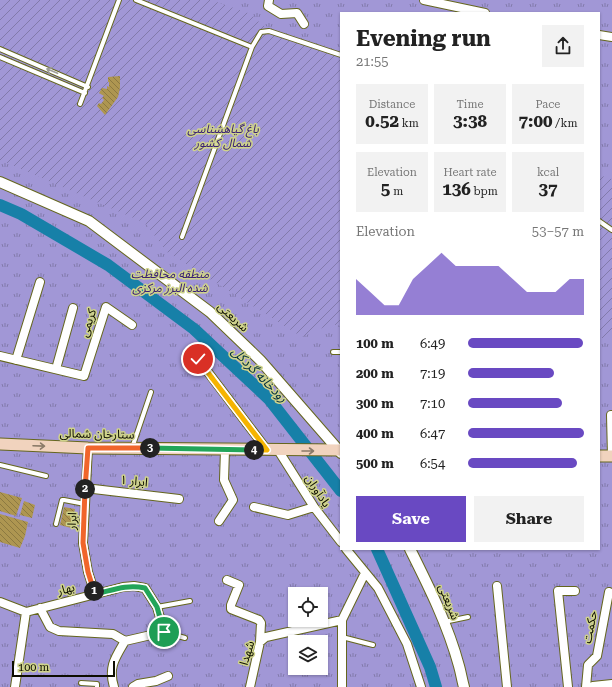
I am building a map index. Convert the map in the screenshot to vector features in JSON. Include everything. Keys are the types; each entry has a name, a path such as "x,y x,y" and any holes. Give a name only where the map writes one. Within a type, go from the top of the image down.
{"main road":[{"name":"ستارخان شمالی","path":"0,444 88,448 340,451"},
{"path":"600,456 612,456"}],"street":[{"path":"269,0 268,6 281,14 297,13 304,24"},
{"path":"424,0 447,2 482,12"},
{"path":"600,35 612,38"},
{"name":"شریعتی","path":"0,182 89,221 210,312 260,360 340,451"},
{"path":"16,360 40,282"},
{"name":"کریمی","path":"56,369 84,376 106,307 132,325"},
{"path":"0,356 56,369 73,308"},
{"path":"198,359 267,450"},
{"path":"611,415 612,456"},
{"name":"ابرار","path":"88,448 83,543 88,572 96,594"},
{"path":"219,521 233,500 224,480 225,450"},
{"name":"یادآوران","path":"284,450 314,507 340,541"},
{"name":"ابرار ۱","path":"86,488 179,499"},
{"path":"254,507 288,515 314,507"},
{"path":"347,550 378,588 407,644 420,687"},
{"name":"شریعتی","path":"410,550 432,593 460,667"},
{"path":"342,687 342,620 365,573"},
{"path":"227,580 238,585 231,605 232,609 259,620 260,642"},
{"name":"بهار","path":"26,612 124,587 134,586 145,588 157,607 164,632"},
{"path":"497,586 507,687"},
{"path":"568,687 558,591 575,591"},
{"name":"حکمت","path":"586,687 588,665 597,656 609,592"},
{"path":"0,602 26,612 14,687"},
{"path":"40,608 50,628 59,631 113,634 126,641 164,632"},
{"name":"شهدا","path":"250,687 260,642 266,637 342,620"},
{"path":"114,687 111,676 113,661 126,641"},
{"path":"460,667 464,687"},
{"path":"460,667 466,675 471,687"},
{"path":"134,687 138,684 156,681 168,676"},
{"path":"593,687 612,685"}],"lane":[{"path":"80,104 88,87 119,0"},
{"path":"136,0 252,47"},
{"path":"182,237 252,47 261,32 269,31 340,55"},
{"path":"0,49 88,87"},
{"path":"0,57 85,94"},
{"path":"600,222 612,230"},
{"path":"332,352 340,352"},
{"path":"132,448 151,392"},
{"path":"0,465 46,476"},
{"path":"56,524 62,500 85,504"},
{"path":"157,607 190,601"},
{"path":"443,622 468,617"},
{"path":"164,632 185,638"},
{"path":"342,637 373,645"},
{"path":"81,683 97,684 97,687"}],"green space":[{"name":"منطقه محافظت شده البرز مرکزی","path":"0,0 612,0 612,687 0,687"},
{"name":"باغ گیاهشناسی شمال کشور","path":"0,0 211,0 251,14 262,25 340,51 340,326 331,324 302,337 167,252 145,223 0,160"},
{"path":"600,175 612,179 612,338 600,338"}],"building":[{"path":"120,76 118,97 105,115 97,106 104,100 102,98 104,96 99,93 102,88 107,89 107,86 109,87 108,77"},
{"path":"0,492 22,498 16,516 0,511"},
{"path":"24,501 35,505 32,518 20,515"},
{"path":"64,507 75,509 71,528 60,525"},
{"path":"0,514 28,522 25,536 20,548 0,542"}],"waterway":[{"name":"رودخانه گردکل","path":"0,205 21,214 108,265 194,329 269,399 340,490"},
{"name":"رودخانه گردکل","path":"377,550 430,667 436,687"}],"route":[{"path":"164,632 157,607 145,588 134,586 124,587 96,594 88,572 83,543 88,448 267,450 198,359"}]}
